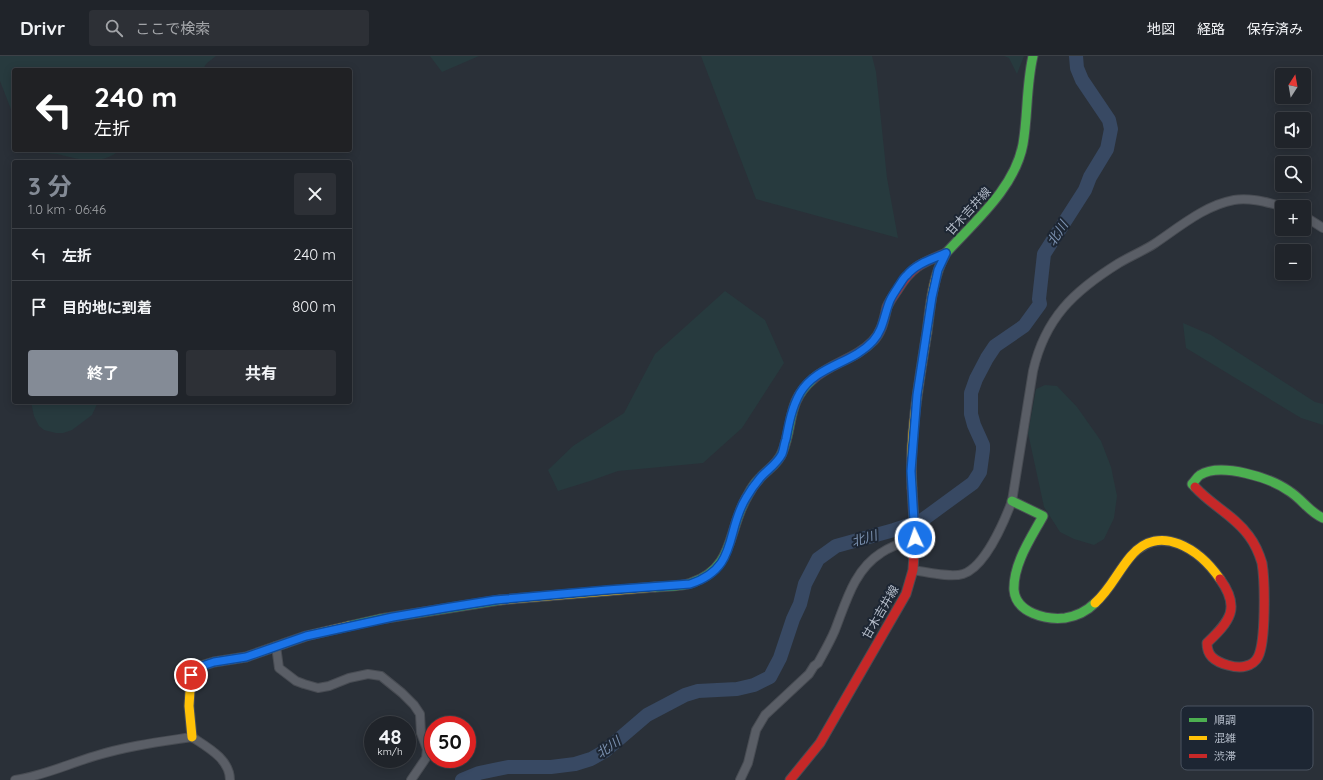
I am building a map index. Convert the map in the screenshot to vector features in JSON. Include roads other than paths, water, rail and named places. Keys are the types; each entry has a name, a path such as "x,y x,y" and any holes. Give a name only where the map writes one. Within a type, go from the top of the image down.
{"street":[{"name":"甘木吉井線","path":"790,780 820,744 906,594 913,570 915,538 911,471 917,395 932,297 938,270 946,253 999,195 1013,174 1023,145 1029,73 1033,56"},
{"path":"913,570 952,576 963,574 979,561 993,543 1006,519 1012,501 1037,351 1046,332 1062,308 1084,286 1120,263 1151,246 1202,212 1234,200 1249,200 1275,205"},
{"path":"1311,220 1323,228"},
{"path":"192,737 188,696 191,675 202,666 214,662 246,657 306,636 380,619 445,608 495,600 690,584 700,581 714,571 723,560 729,549 740,508 746,497 759,479 775,464 782,454 794,407 801,392 811,379 826,369 859,353 873,341 882,328 889,301 907,274 920,264 946,253"},
{"path":"1012,501 1043,516 1021,556 1017,569 1014,590 1017,600 1023,607 1036,616 1055,619 1063,619 1078,615 1089,609 1104,595 1132,554 1147,544 1158,541 1163,540 1181,544 1195,551 1218,575 1228,592 1232,606 1230,618 1220,631 1207,643 1207,648 1211,656 1222,663 1243,667 1252,664 1258,657 1262,638 1263,573 1260,555 1254,542 1248,535 1192,484 1199,475 1212,471 1226,470 1264,478 1289,490 1316,516 1323,518"},
{"path":"740,780 748,763 756,730 765,715 809,674 818,663 834,632 856,578 867,564 881,553 897,544 915,538"},
{"path":"276,646 279,668 296,681 318,688 329,686 349,678 368,674 381,676 410,701 420,714 422,733 427,749 426,758 411,780"},
{"path":"15,780 54,771 94,756 129,746 192,737 217,754 228,767 230,780"}],"waterway":[{"name":"北川","path":"462,780 479,773 508,767 551,767 575,764 591,759 605,751 647,715 685,695 698,691 737,689 754,685 770,677 780,658 793,619 800,604 805,584 818,559 836,546 921,521 973,483 980,472 983,450 983,445 971,414 971,393 976,379 995,346 1024,326 1040,304 1039,299 1044,254 1085,190 1090,177 1107,149 1111,129 1109,120 1082,80 1077,68 1076,56"}]}
